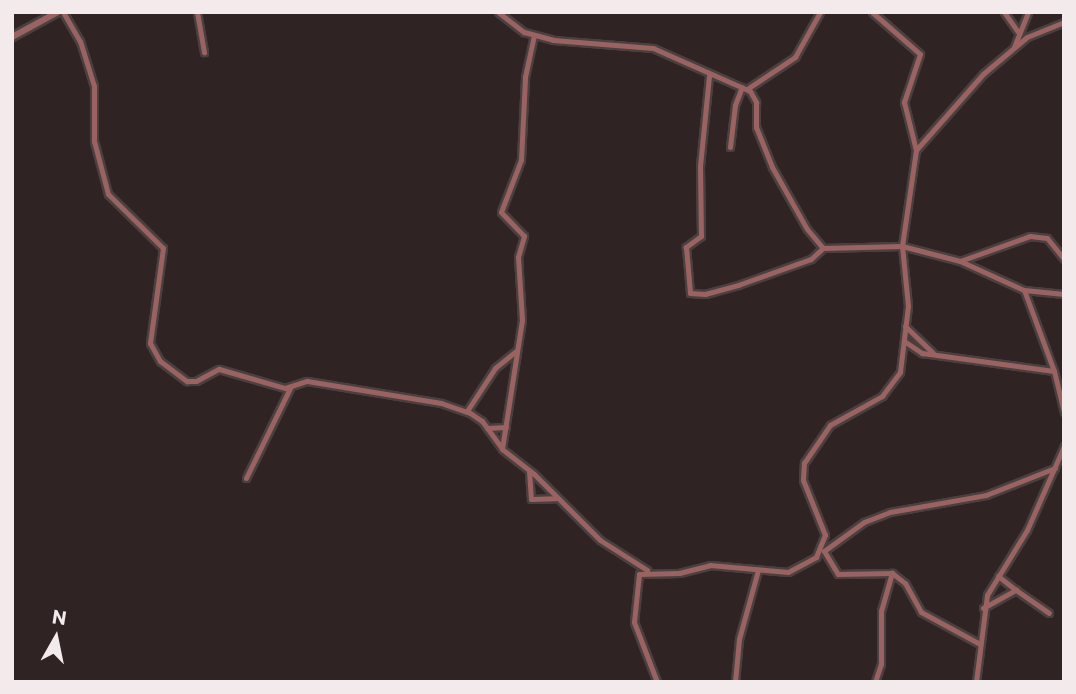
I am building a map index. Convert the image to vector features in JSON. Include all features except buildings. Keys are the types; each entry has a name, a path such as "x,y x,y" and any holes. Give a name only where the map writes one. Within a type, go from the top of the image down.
{"street":[{"path":"12,37 58,12"},
{"path":"63,12 80,41 94,86 94,141 108,194 163,248 150,343 157,357 187,381 196,381 219,369 290,388 307,381 441,403 467,411 487,428 502,449 529,471 600,540 647,570 679,573 710,565 758,570 799,569 864,522 890,512 999,491 1057,467"},
{"path":"197,12 204,52"},
{"path":"498,12 534,35 566,43 645,46 709,76 744,88 755,102 756,127 772,167 807,229 824,248"},
{"path":"730,147 735,105 744,88 795,57 820,12"},
{"path":"872,12 920,54 904,102 916,150 902,246 905,326 900,372 891,389 830,425 804,463 803,480 824,527 824,550 838,574 891,573 905,583 921,612 978,643"},
{"path":"1004,12 1018,32"},
{"path":"1014,47 1028,12"},
{"path":"916,150 983,74 1014,47 1040,30 1064,22"},
{"path":"502,449 523,320 518,257 524,236 501,212 522,160 524,77 534,35"},
{"path":"709,76 701,147 701,236 686,247 690,293 705,294 738,285 811,259 824,248 902,246 960,261 1024,290 1064,294"},
{"path":"960,261 1030,236 1047,238 1064,259"},
{"path":"1024,290 1054,371 1064,412"},
{"path":"905,326 936,355"},
{"path":"904,341 936,355 1054,371"},
{"path":"467,411 495,368 517,351"},
{"path":"246,478 290,388"},
{"path":"487,428 506,427"},
{"path":"976,682 983,608 1057,467 1064,446"},
{"path":"529,471 531,499 556,498"},
{"path":"638,564 634,622 657,682"},
{"path":"638,575 647,570"},
{"path":"735,682 738,639 758,570"},
{"path":"876,682 881,664 881,611 891,573"},
{"path":"998,576 1049,613"},
{"path":"983,608 1017,590"}]}
